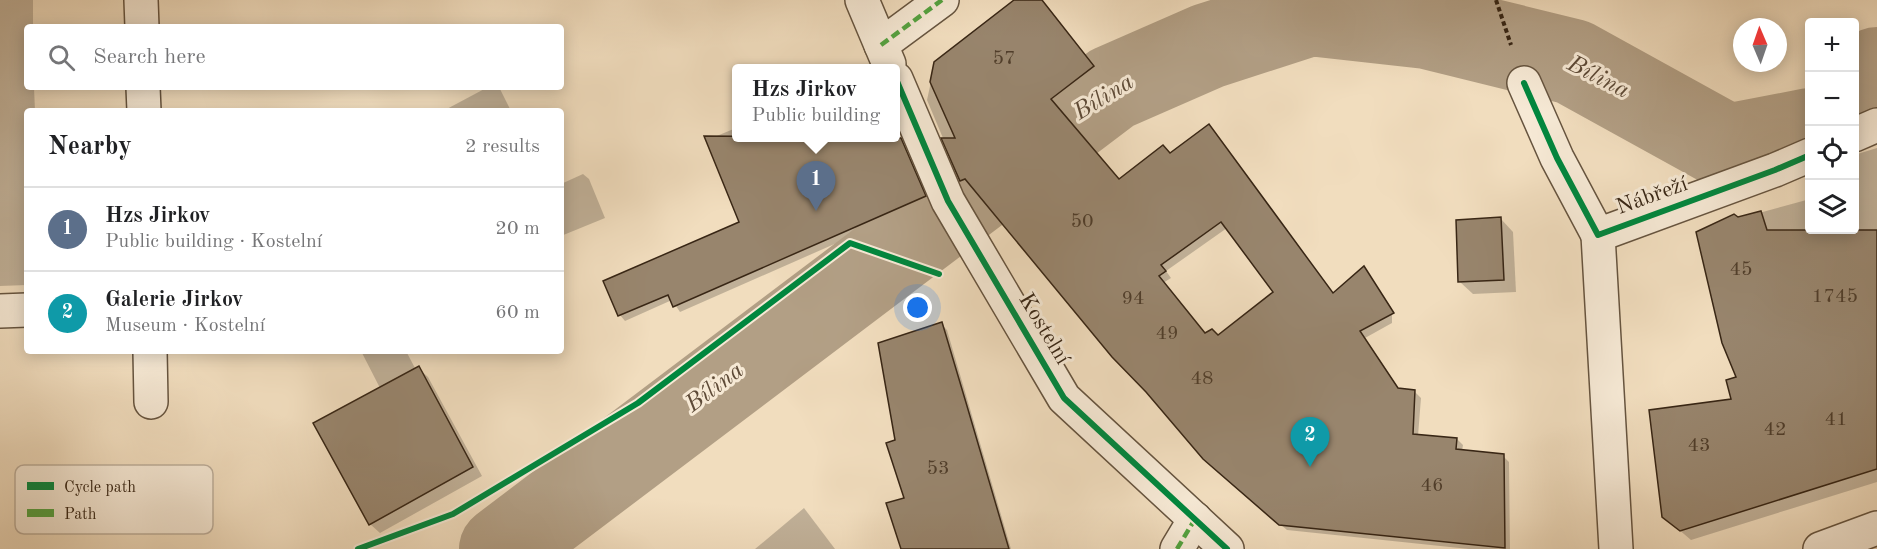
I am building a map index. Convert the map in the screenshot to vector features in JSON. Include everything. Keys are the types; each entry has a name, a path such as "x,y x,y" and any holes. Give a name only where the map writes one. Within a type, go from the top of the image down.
{"street":[{"path":"141,0 142,24"},
{"path":"862,0 886,57 942,0"},
{"name":"Nábřeží","path":"1524,83 1557,158 1598,235 1616,549"},
{"name":"Kostelní","path":"900,88 948,201 1064,398 1227,549"},
{"path":"143,90 144,108"},
{"path":"1859,133 1877,125"},
{"name":"Nábřeží","path":"1598,235 1805,157"},
{"path":"0,311 24,310"},
{"path":"150,354 151,402"},
{"path":"1178,549 1196,519"},
{"path":"1820,549 1877,528"}],"building":[{"path":"1014,0 1042,0 1094,66 1051,99 1119,179 1163,145 1170,153 1209,124 1333,293 1364,266 1394,313 1360,331 1398,388 1415,390 1413,434 1457,438 1456,449 1504,454 1505,548 1279,525 1203,459 1146,392 1112,357 965,179 960,181 941,138 955,138 930,82 934,62","holes":["1221,222 1273,292 1218,335 1212,329 1205,333 1159,276 1166,271 1161,265"]},
{"path":"704,136 732,136 732,142 900,142 901,138 926,196 673,307 668,295 618,316 603,281 739,222"},
{"path":"1761,211 1767,230 1805,230 1805,234 1859,234 1859,230 1877,230 1877,469 1680,531 1662,517 1649,410 1731,399 1726,380 1736,377 1722,343 1696,232 1734,214 1738,217"},
{"path":"1501,217 1504,280 1458,282 1456,220"},
{"path":"942,322 1009,549 901,549 886,503 904,498 886,443 895,440 878,343"},
{"path":"419,366 473,467 369,525 313,423"}],"waterway":[{"name":"Bílina","path":"502,549 1112,88 1208,46 1310,13 1427,26 1573,62 1727,147 1805,132"},
{"name":"Bílina","path":"1859,88 1877,70"}],"marked path":[{"path":"881,45 942,0"},
{"path":"1177,549 1195,519"}],"cycle path":[{"path":"1524,83 1557,158 1598,235 1805,157"},
{"path":"900,88 948,201 1064,398 1227,549"},
{"path":"358,549 453,514 638,403 850,243 939,274"}],"place":[{"name":"Hzs Jirkov","path":"816,211"},
{"name":"Galerie Jirkov","path":"1310,467"}]}
